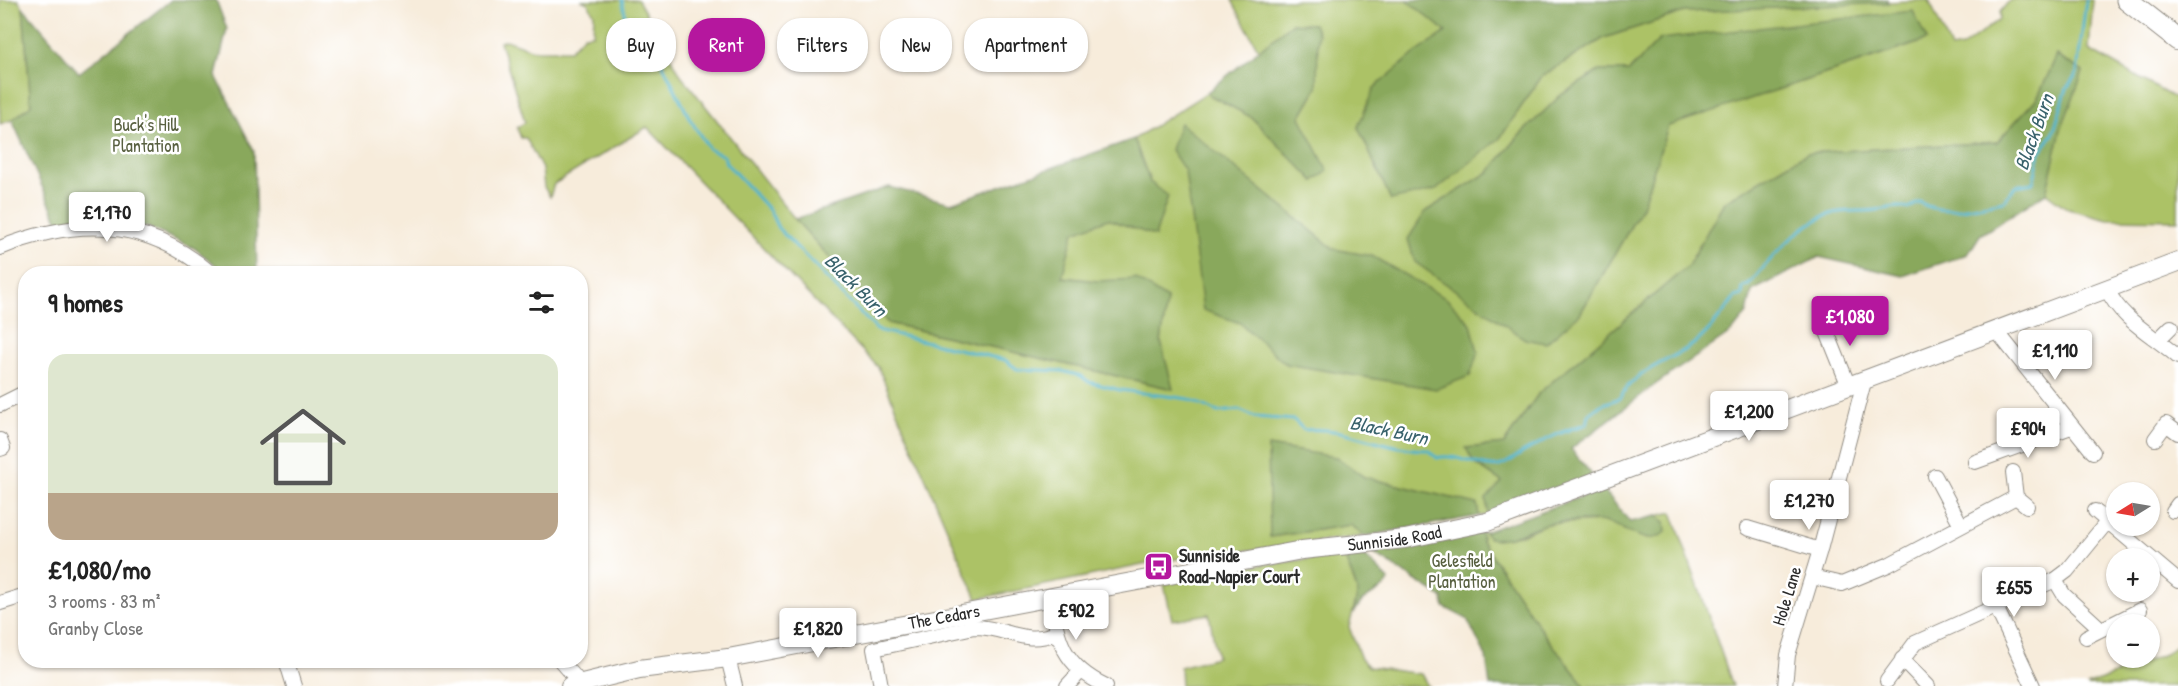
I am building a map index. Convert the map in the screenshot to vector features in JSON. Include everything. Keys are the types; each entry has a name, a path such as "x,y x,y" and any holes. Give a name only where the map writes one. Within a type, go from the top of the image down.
{"highway":[{"path":"2127,0 2178,40"}],"main road":[{"name":"Sunniside Road","path":"574,685 613,680 669,664 728,658 1302,550 1405,539 1479,524 1545,503 1857,381 2178,262"}],"street":[{"path":"0,248 52,231 104,227 143,234 186,254 202,266"},
{"path":"2107,289 2134,325 2158,340 2178,357"},
{"path":"1823,322 1857,381"},
{"path":"2158,340 2171,327"},
{"path":"1995,329 2093,452"},
{"name":"Hole Lane","path":"1785,686 1788,655 1820,550 1857,381"},
{"path":"0,405 18,396"},
{"path":"2155,439 2166,424 2178,433"},
{"path":"1975,462 2071,427"},
{"path":"0,440 3,448 0,449"},
{"path":"2013,472 2016,497 2027,506"},
{"path":"1935,476 1961,525"},
{"path":"1812,577 1842,584 1888,565 2016,497"},
{"path":"2094,511 2106,521"},
{"path":"1887,681 1916,643 1997,609 2055,580 2067,571 2106,523"},
{"path":"1746,528 1820,550"},
{"path":"2124,536 2178,581"},
{"path":"2055,580 2064,595 2101,629"},
{"path":"1050,596 1056,633 1066,655 1081,671 1106,686"},
{"path":"0,603 18,597"},
{"path":"1997,609 2033,686"},
{"path":"2086,637 2140,610"},
{"name":"The Cedars","path":"881,686 874,649 974,627 990,627 1031,640 1056,633"},
{"path":"728,658 735,686"},
{"path":"1902,659 1928,686"},
{"path":"288,668 294,686"},
{"path":"568,668 575,677 574,685"},
{"path":"1067,686 1081,671"}],"green space":[{"path":"0,0 18,0 23,7 31,105 12,120 0,124"},
{"name":"Buck's Hill Plantation","path":"171,0 216,0 227,29 216,76 254,151 257,266 217,266 194,248 147,227 95,220 59,224 12,120 31,105 23,7 79,73"},
{"path":"581,0 638,0 648,18 606,18 606,72 676,72 676,66 795,219 888,323 1172,389 1161,342 1167,299 1097,281 1061,277 1073,232 1108,218 1155,236 1150,182 1134,139 1206,93 1251,117 1314,180 1300,117 1317,88 1292,23 1259,51 1232,0 1407,0 1447,32 1413,55 1358,127 1391,200 1500,138 1542,76 1604,38 1684,12 1929,0 1951,49 1962,47 2000,19 2000,12 2010,0 2093,0 2089,50 2178,100 2178,220 2108,219 2068,209 2046,193 2061,129 2083,72 2057,55 2038,97 1997,142 1807,153 1724,202 1688,266 1539,393 1504,444 1474,463 1502,482 1487,499 1488,515 1479,516 1477,504 1364,477 1336,457 1271,537 1351,525 1365,536 1162,561 977,599 878,367 647,127 554,184 550,197 544,187 542,169 526,138 521,138 517,128 525,122 500,42 506,40 533,50 570,50 584,35 593,34 594,14 588,3","holes":["1660,39 1927,40 1668,126 1642,207 1580,314 1426,211 1489,172 1520,135 1561,95 1599,71 1629,71"]},
{"path":"1407,0 1887,0 1889,3 1684,12 1604,38 1542,76 1500,138 1436,190 1391,200 1358,127 1374,88 1413,55 1446,32"},
{"path":"1913,11 1927,40 1668,126 1642,207 1580,314 1546,343 1525,339 1415,262 1408,239 1426,211 1489,172 1520,135 1561,95 1599,71 1629,71 1660,39"},
{"path":"1292,23 1314,24 1318,34 1317,88 1300,117 1328,171 1314,181 1251,117 1206,93"},
{"path":"2057,55 2083,72 2061,129 2046,193 1980,235 1968,254 1903,276 1819,257 1752,291 1747,313 1732,332 1656,384 1571,449 1593,476 1488,515 1486,499 1502,482 1474,463 1466,448 1504,444 1539,393 1688,266 1724,202 1807,153 1997,142 2038,97"},
{"path":"1180,123 1334,249 1372,256 1447,299 1471,324 1478,352 1470,376 1436,389 1286,364 1240,323 1203,310 1185,171 1171,150"},
{"path":"1134,139 1150,182 1168,196 1155,236 1108,219 1074,232 1062,277 1097,281 1136,279 1167,299 1161,342 1173,389 888,323 795,219 889,187 951,203"},
{"name":"Gelesfield Plantation","path":"1268,446 1336,457 1364,477 1477,504 1479,516 1365,536 1351,525 1270,537"},
{"path":"1603,489 1630,522 1657,516 1665,522 1666,532 1658,537 1641,537 1615,525 1597,521 1547,524 1497,539 1489,538 1484,532"},
{"path":"1672,512 1733,686 1585,686 1546,637 1482,541 1481,532 1489,538 1521,535 1545,524 1603,521 1647,539 1665,522 1657,516"},
{"name":"Gelesfield Plantation","path":"1481,532 1482,541 1546,637 1585,686 1490,686 1486,657 1467,619 1444,607 1443,598 1371,552 1419,546"},
{"name":"Gelesfield Plantation","path":"1363,554 1389,580 1387,585 1362,601 1354,613 1358,592 1344,555"},
{"path":"1344,555 1358,592 1349,627 1361,659 1369,667 1421,674 1428,686 1181,686 1180,667 1217,657 1209,614 1172,620 1164,584 1252,566"},
{"path":"2178,644 2178,686 2087,686 2131,668 2160,668 2160,656"}],"waterway":[{"name":"Black Burn","path":"622,0 626,18 647,33 690,119 709,149 724,156 726,163 770,211 778,228 877,330 1005,360 1017,369 1062,371 1081,376 1089,382 1120,390 1189,399 1218,412 1239,410 1255,417 1294,420 1304,430 1320,429 1351,434 1398,447 1429,450 1437,458 1452,457 1493,467 1505,464 1554,436 1587,424 1589,414 1601,405 1620,398 1634,380 1695,343 1712,327 1735,297 1742,295 1743,287 1749,285 1787,242 1809,224 1834,213 1896,207 1909,208 1920,202 1938,209 1972,207 2004,201 2015,186 2033,183 2040,152 2053,134 2067,88 2077,73 2086,0"}],"place":[{"name":"Sunniside Road-Napier Court","path":"1158,566"}]}
